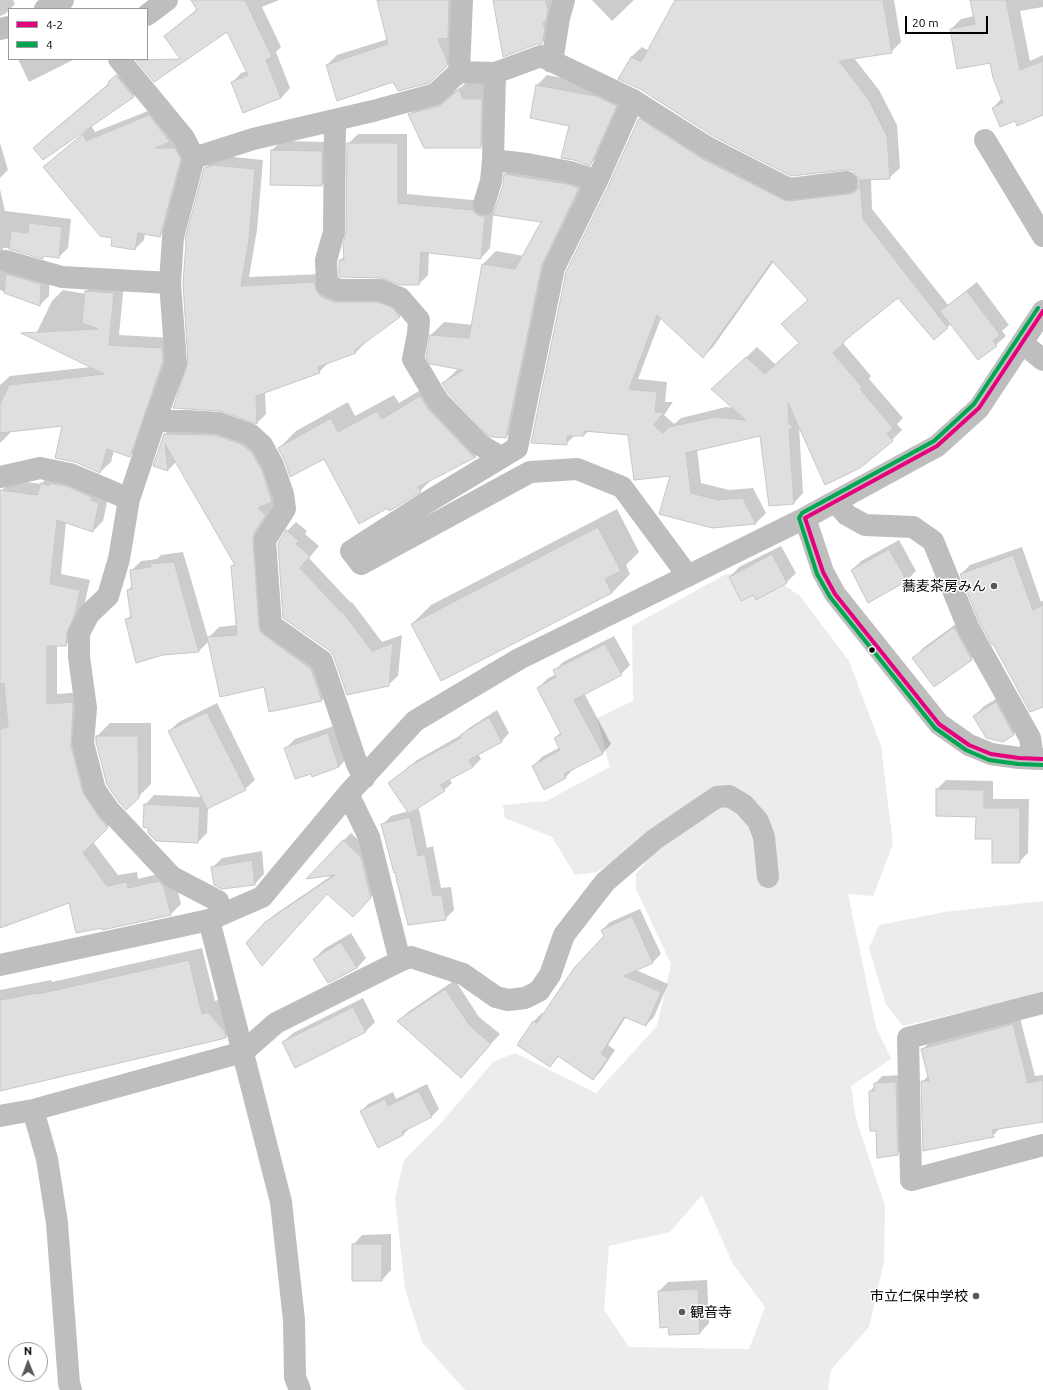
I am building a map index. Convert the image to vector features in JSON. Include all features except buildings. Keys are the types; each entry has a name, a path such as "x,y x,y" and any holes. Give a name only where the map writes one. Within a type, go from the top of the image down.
{"street":[{"path":"47,8 63,0"},
{"path":"69,0 76,8"},
{"path":"148,14 167,0"},
{"path":"459,72 462,0"},
{"path":"552,62 559,18 564,0"},
{"path":"194,158 253,139 373,112 435,94 459,72 495,73 541,56 633,100 707,147 789,189 847,182"},
{"path":"120,60 184,138 194,158 173,236 170,283 176,363 129,499 119,559 108,596 89,614 79,633 80,657 86,708 83,743 96,790 109,810 172,877 218,901 216,917 243,1052 281,1202 294,1320 295,1377 300,1390"},
{"path":"484,204 493,160 495,73"},
{"path":"633,100 597,181 554,268 517,448 421,506 351,551 362,564 530,472 577,469 622,487 688,576"},
{"path":"336,120 334,232 326,260 327,285 339,290 380,290 400,298 419,320 413,359 438,401 480,445 502,457"},
{"path":"985,140 1043,236"},
{"path":"493,160 527,164 570,172 597,181"},
{"path":"6,260 62,277 170,283"},
{"path":"0,965 216,917 262,897 348,794 415,721 519,659 805,518 937,446 979,408 1043,311"},
{"path":"1022,343 1043,360"},
{"path":"155,421 219,423 250,434 262,444 273,465 281,487 285,509 265,540 271,625 322,661 357,764 364,778"},
{"path":"0,477 40,468 70,474 129,499"},
{"path":"805,518 823,572 835,594 939,724 969,745 991,754 1038,759 1030,738 968,627 933,541 913,527 865,525 847,515 835,502"},
{"path":"348,794 369,837 400,961"},
{"path":"0,1116 33,1110 243,1052 276,1023 400,961 411,957 463,974 496,997 508,1000 525,998 539,991 550,975 564,934 605,882 654,839 717,797 729,796 744,805 758,821 764,837 768,877"},
{"path":"1043,1003 908,1038 911,1180 1043,1145"},
{"path":"33,1110 47,1159 57,1223 69,1383 71,1390"}],"shaded area":[{"path":"764,571 800,596 849,661 881,746 893,844 873,896 848,894 876,1027 891,1059 851,1086 856,1119 885,1205 884,1262 869,1327 831,1370 828,1390 465,1390 422,1342 405,1289 395,1198 404,1160 441,1123 493,1062 515,1053 596,1093 657,1026 671,964 636,889 636,873 645,864 640,844 597,872 575,875 552,837 505,818 503,805 546,801 610,767 597,718 633,701 632,626 726,574","holes":["702,1195 733,1264 765,1307 749,1349 629,1347 604,1310 609,1246 670,1232"]},
{"path":"1043,901 1043,993 903,1026 886,1005 869,948 879,925 945,912"}],"transit line":[{"name":"4","path":"1038,308 974,404 934,441 802,513 799,518 817,574 830,597 935,728 966,750 989,760 1018,764 1043,765"},
{"name":"4-2","path":"1043,311 979,408 937,446 805,518 823,572 835,594 939,724 969,745 991,754 1019,758 1043,759"}],"place":[{"name":"蕎麦茶房みん","path":"994,586"},
{"name":"市立仁保中学校","path":"976,1296"},
{"name":"観音寺","path":"682,1312"}]}
